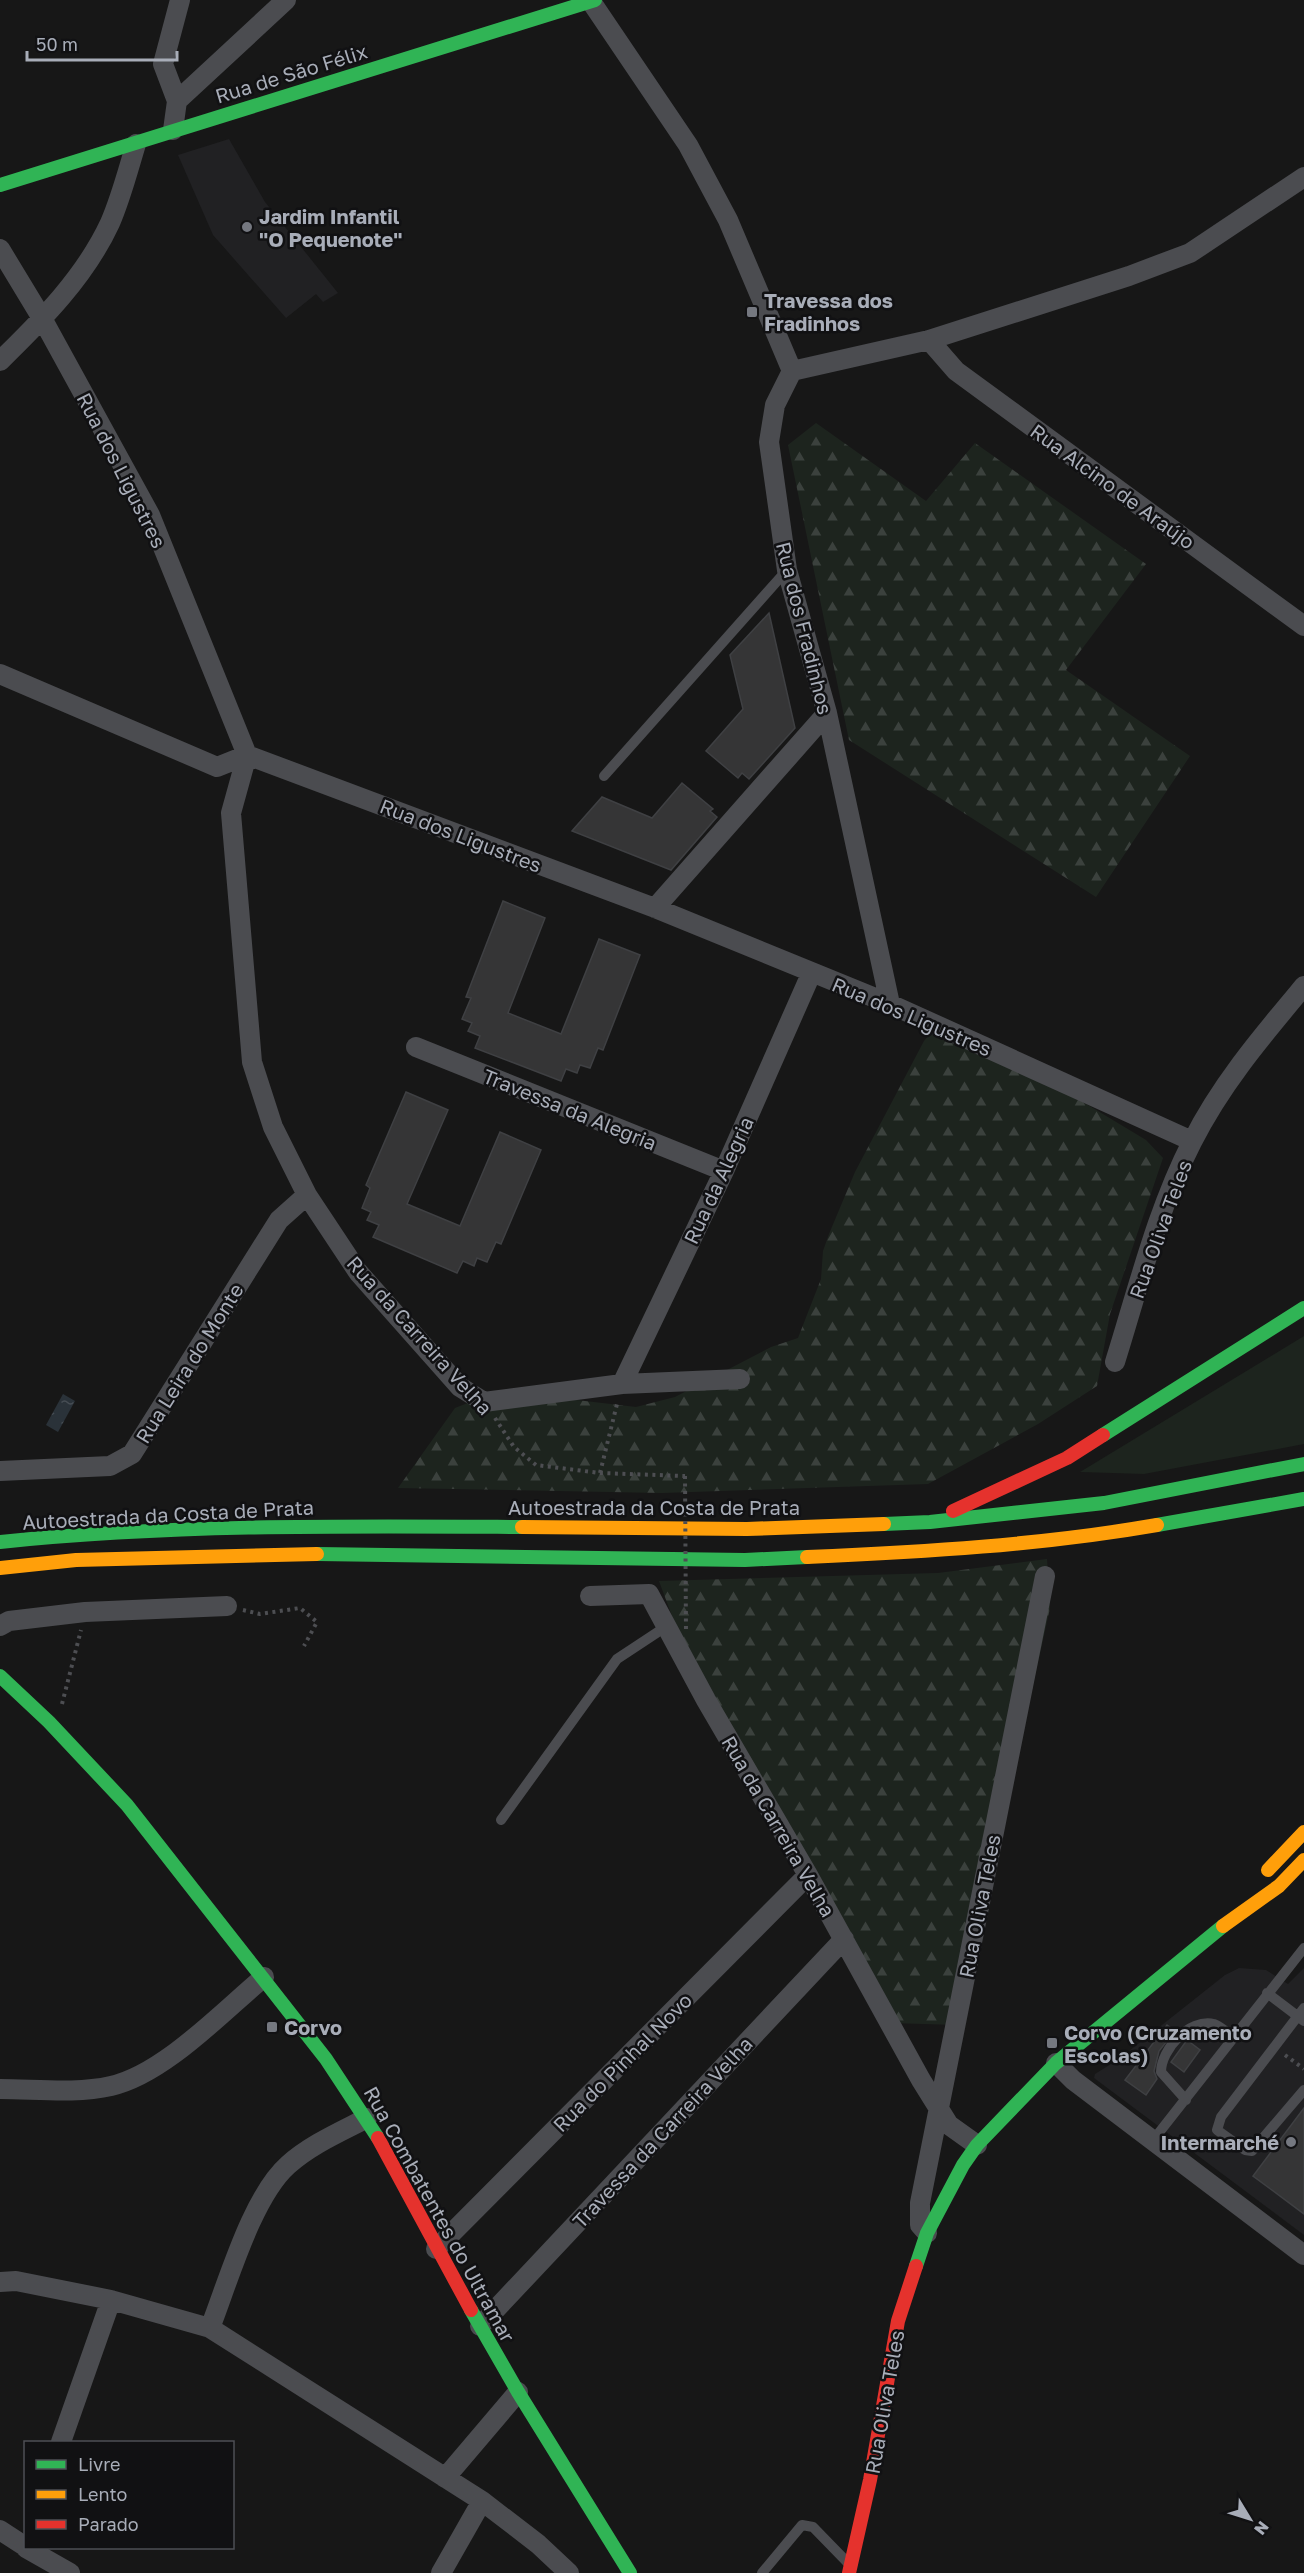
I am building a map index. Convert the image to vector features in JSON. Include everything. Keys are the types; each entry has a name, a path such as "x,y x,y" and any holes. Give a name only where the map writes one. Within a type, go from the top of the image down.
{"main road":[{"name":"Rua de São Félix","path":"0,185 592,0"},
{"path":"930,1522 1067,1458 1304,1308"},
{"name":"Autoestrada da Costa de Prata","path":"0,1542 78,1534 275,1525 747,1529 930,1522 1104,1503 1304,1464"},
{"path":"0,1568 76,1560 278,1553 745,1560 896,1553 1109,1533 1304,1499"},
{"name":"Rua Combatentes do Ultramar","path":"0,1676 51,1724 127,1805 264,1977 367,2118 436,2249 518,2392 630,2573"},
{"name":"Rua Oliva Teles","path":"1201,1942 1304,1832"},
{"name":"Rua Oliva Teles","path":"850,2569 870,2480 898,2321 927,2233 977,2145 1056,2063 1201,1942 1279,1886 1304,1860"}],"street":[{"path":"173,130 177,101 163,64 180,0"},
{"path":"177,101 286,0"},
{"path":"592,0 688,145 728,220 792,371 928,340 1129,276 1190,253 1304,177"},
{"path":"0,361 43,320 90,258 110,222 136,144"},
{"name":"Rua dos Ligustres","path":"0,249 43,320 150,515 248,755 656,908 811,974 890,1004 1192,1141"},
{"name":"Rua Alcino de Araújo","path":"928,340 956,371 1304,626"},
{"name":"Rua dos Fradinhos","path":"792,371 775,405 769,442 787,570 827,713 890,1004"},
{"path":"0,674 217,766 248,755"},
{"path":"656,908 827,713"},
{"name":"Rua da Carreira Velha","path":"248,755 231,813 252,1062 273,1127 308,1195 358,1272 460,1387 483,1402"},
{"name":"Rua da Alegria","path":"622,1384 724,1171 811,974"},
{"name":"Rua Oliva Teles","path":"1115,1362 1169,1194 1192,1141 1246,1054 1304,986"},
{"name":"Travessa da Alegria","path":"416,1047 724,1171"},
{"name":"Rua Leira do Monte","path":"0,1472 110,1466 132,1454 279,1220 308,1195"},
{"path":"483,1402 622,1384 740,1379"},
{"name":"Rua Oliva Teles","path":"927,2233 920,2225 920,2203 1045,1576"},
{"name":"Rua da Carreira Velha","path":"590,1596 649,1594 706,1700 844,1938 940,2110 949,2125 977,2145"},
{"path":"0,1626 9,1621 86,1612 227,1606"},
{"name":"Rua do Pinhal Novo","path":"436,2249 808,1875"},
{"name":"Travessa da Carreira Velha","path":"480,2326 844,1938"},
{"path":"0,2089 78,2090 112,2086 161,2064 264,1977"},
{"path":"1056,2063 1073,2080 1154,2139 1304,2255"},
{"path":"210,2328 260,2202 286,2167 307,2150 367,2118"},
{"path":"0,2282 16,2280 111,2300 210,2328 482,2501 538,2544 569,2573"},
{"path":"61,2441 111,2300"},
{"path":"445,2478 518,2392"},
{"path":"441,2573 482,2501"},
{"path":"0,2530 24,2546"},
{"path":"29,2549 70,2573"}],"lane":[{"path":"604,776 787,570"},
{"path":"501,1820 617,1659 667,1626"},
{"path":"1154,2139 1304,1948"},
{"path":"1267,1993 1302,2015 1221,2117 1217,2130 1245,2150 1252,2151 1304,2091"},
{"path":"1186,2100 1161,2072 1161,2061 1178,2037 1201,2023 1215,2024 1233,2037"},
{"path":"762,2573 802,2525 813,2527 850,2569"}],"path":[{"path":"600,1473 622,1384"},
{"name":"Rua da Carreira Velha","path":"483,1402 514,1447 536,1465 600,1473 685,1476 686,1633"},
{"path":"227,1606 260,1614 300,1608 317,1622 304,1646"},
{"path":"51,1724 70,1682 86,1612"}],"shaded area":[{"name":"Jardim Infantil \"O Pequenote\"","path":"229,139 265,202 338,293 323,302 316,294 286,318 213,235 178,155"},
{"path":"1239,1968 1266,1970 1288,1984 1304,1968 1304,2235 1094,2078 1095,2074 1119,2059 1225,1975"}],"green space":[{"path":"816,423 926,501 975,443 1146,564 1066,670 1190,756 1096,897 849,740 788,445"},
{"path":"934,1029 1058,1087 1146,1140 1163,1158 1110,1314 1097,1386 1038,1424 928,1484 662,1493 398,1488 455,1408 478,1399 568,1399 636,1407 675,1397 771,1347 798,1338 821,1279 823,1251 855,1172 924,1041"},
{"path":"1304,1336 1304,1444 1144,1474 1080,1472"},
{"path":"1047,1559 1050,1608 958,2025 892,2023 707,1710 659,1581 938,1573"}],"water":[{"path":"63,1394 75,1401 58,1432 46,1425"}],"building":[{"path":"769,613 795,728 749,779 742,773 738,778 706,751 743,709 730,655"},
{"path":"682,783 713,809 710,811 717,817 671,870 572,831 602,797 652,818"},
{"path":"503,901 545,918 508,1013 561,1034 599,939 640,955 603,1050 598,1048 590,1068 580,1065 577,1073 566,1069 561,1081 475,1048 480,1036 468,1031 472,1023 462,1019 471,998 466,997"},
{"path":"406,1092 448,1110 407,1204 460,1226 500,1132 541,1150 501,1244 496,1242 487,1262 477,1258 474,1266 463,1261 457,1273 373,1237 379,1225 367,1220 371,1212 362,1208 370,1188 366,1185"},
{"path":"1167,2025 1175,2031 1159,2051 1154,2071 1157,2079 1146,2095 1125,2080"},
{"path":"1187,2040 1200,2050 1184,2072 1171,2062"},
{"name":"Intermarché","path":"1304,2108 1304,2214 1253,2176"}],"traffic: fast":[{"path":"0,185 595,0"},
{"path":"1103,1435 1304,1308"},
{"path":"884,1524 930,1522 1104,1503 1304,1464"},
{"path":"1157,1525 1304,1499"},
{"path":"0,1542 196,1529 522,1527"},
{"path":"317,1554 745,1560 807,1557"},
{"path":"0,1676 49,1722 127,1805 326,2059 378,2138"},
{"path":"916,2266 927,2233 963,2165 977,2145 1056,2063 1223,1926"},
{"path":"471,2310 518,2392 630,2573"}],"traffic: slow":[{"path":"522,1527 747,1529 884,1524"},
{"path":"807,1557 982,1547 1070,1538 1157,1525"},
{"path":"0,1568 76,1560 317,1554"},
{"path":"1268,1870 1304,1832"},
{"path":"1223,1926 1279,1886 1304,1860"}],"traffic: jam":[{"path":"953,1511 1067,1458 1103,1435"},
{"path":"378,2138 471,2310"},
{"path":"849,2573 870,2480 898,2321 916,2266"}],"place":[{"name":"Jardim Infantil \"O Pequenote\"","path":"247,227"},
{"name":"Travessa dos Fradinhos","path":"752,312"},
{"name":"Corvo","path":"272,2027"},
{"name":"Corvo (Cruzamento Escolas)","path":"1052,2043"},
{"name":"Intermarché","path":"1291,2142"}]}
